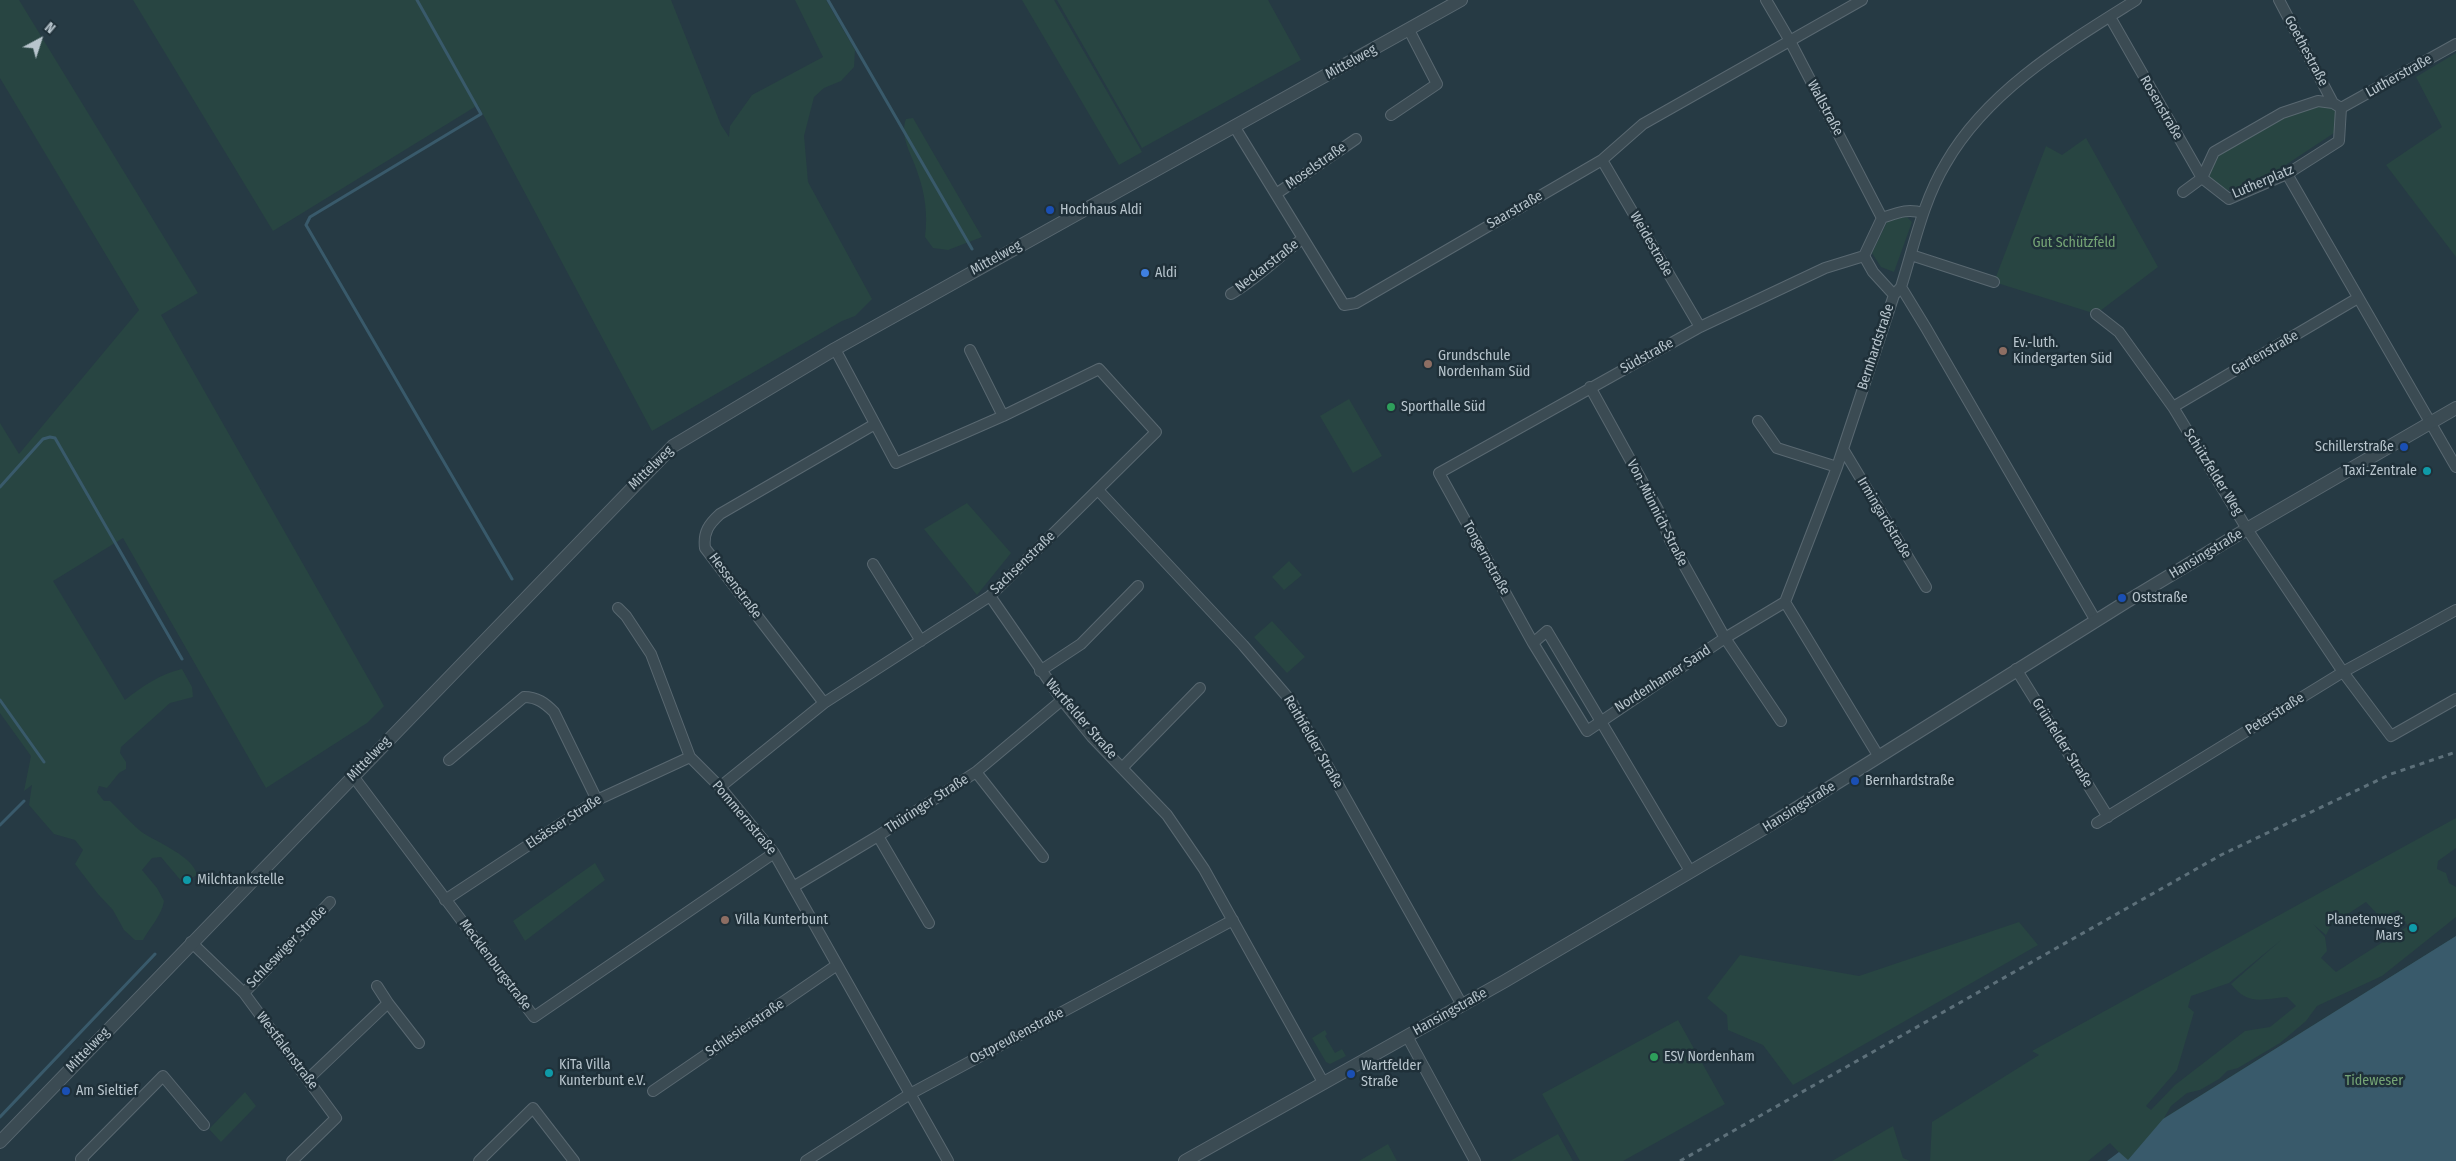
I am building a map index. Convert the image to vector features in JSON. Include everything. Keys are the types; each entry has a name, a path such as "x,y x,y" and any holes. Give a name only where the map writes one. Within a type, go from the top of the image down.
{"street":[{"name":"Mittelweg","path":"0,1142 191,942 673,446 835,349 1461,0"},
{"name":"Wallstraße","path":"1766,0 1790,41 1882,218"},
{"name":"Saarstraße","path":"1234,126 1344,305 1356,303 1602,160 1643,124 1862,0"},
{"name":"Bernhardstraße","path":"1785,602 1837,467 1911,255 1923,213 1945,164 1972,124 2026,73 2136,0"},
{"name":"Goethestraße","path":"2279,0 2337,106"},
{"name":"Rosenstraße","path":"2110,17 2202,178"},
{"path":"1391,115 1437,84 1410,30"},
{"name":"Lutherstraße","path":"2337,106 2456,44"},
{"path":"2183,192 2202,178 2214,152 2282,113 2318,101 2337,106"},
{"name":"Lutherplatz","path":"2202,178 2229,199 2287,174 2339,141 2337,106"},
{"name":"Moselstraße","path":"1276,194 1356,139"},
{"name":"Weidestraße","path":"1602,160 1700,328"},
{"path":"2287,174 2456,467"},
{"path":"1923,213 1912,209 1903,210 1882,218 1864,256 1873,272 1897,291 1926,328 2096,621"},
{"name":"Neckarstraße","path":"1231,294 1251,283 1275,259 1302,239"},
{"path":"1911,255 1994,282"},
{"name":"Südstraße","path":"1439,473 1700,328 1825,268 1864,256"},
{"name":"Gartenstraße","path":"2173,407 2358,298"},
{"name":"Schützfelder Weg","path":"2096,314 2119,332 2173,407 2248,529 2343,672 2390,736 2456,699"},
{"name":"Sachsenstraße","path":"720,787 824,703 990,596 1156,432 1100,369 1003,416 896,463 835,349"},
{"path":"970,350 1003,416"},
{"name":"Von-Münnich-Straße","path":"1590,388 1658,510 1670,540 1725,638"},
{"name":"Hansingstraße","path":"1185,1161 1462,1005 1768,826 2016,669 2248,529 2456,408"},
{"path":"1758,421 1777,448 1837,467"},
{"name":"Hessenstraße","path":"824,703 706,548 703,536 710,523 720,514 875,424"},
{"name":"Irmingardstraße","path":"1843,449 1926,587"},
{"name":"Tongernstraße","path":"1439,473 1533,643 1587,730 1601,720"},
{"name":"Reithfelder Straße","path":"1098,490 1243,645 1292,701 1462,1005"},
{"path":"873,564 921,641"},
{"name":"Wartfelder Straße","path":"1040,671 1081,644 1138,586"},
{"name":"Wartfelder Straße","path":"990,596 1040,671 1062,700 1092,737 1123,767 1167,815 1204,869 1323,1082"},
{"path":"1785,602 1879,757"},
{"name":"Nordenhamer Sand","path":"1601,720 1725,638 1785,602"},
{"name":"Pommernstraße","path":"618,608 651,654 690,757 720,787 774,852 948,1161"},
{"name":"Peterstraße","path":"2097,823 2343,672 2456,610"},
{"path":"1533,643 1548,631 1690,872"},
{"name":"Nordenhamer Sand","path":"1725,638 1781,721"},
{"name":"Grünfelder Straße","path":"2016,669 2108,817"},
{"name":"Wartfelder Straße","path":"1123,767 1200,688"},
{"path":"449,760 524,696 532,697 544,703 554,712 597,800"},
{"name":"Thüringer Straße","path":"793,887 878,836 976,772 1062,700"},
{"name":"Elsässer Straße","path":"445,900 597,800 690,757"},
{"name":"Thüringer Straße","path":"976,772 1043,857"},
{"name":"Mecklenburgstraße","path":"353,776 534,1017 774,852"},
{"name":"Thüringer Straße","path":"878,836 929,923"},
{"name":"Schleswiger Straße","path":"244,993 330,902"},
{"name":"Ostpreußenstraße","path":"806,1161 910,1094 1233,920"},
{"name":"Westfalenstraße","path":"191,942 244,993 336,1118 292,1161"},
{"name":"Schlesienstraße","path":"653,1091 837,965"},
{"path":"377,986 418,1043"},
{"path":"308,1079 388,1003"},
{"path":"1407,1036 1475,1161"},
{"path":"83,1161 81,1159 163,1076 204,1125"},
{"path":"479,1161 533,1108 574,1161"}],"green space":[{"path":"0,0 19,0 198,293 161,315 384,706 367,723 266,788 123,538 53,581 125,700 152,681 182,669 192,687 193,697 170,703 121,747 120,753 126,762 126,769 119,773 107,788 99,786 97,792 104,801 110,801 143,833 182,856 194,868 197,875 183,883 161,857 152,858 142,870 157,888 164,901 158,916 143,940 135,940 124,930 113,910 75,864 83,850 75,840 54,834 29,805 32,785 24,791 31,756 0,713 0,423 19,454 139,310 0,78"},
{"path":"133,0 671,0 721,125 729,137 730,126 752,95 823,57 795,0 826,0 855,50 854,67 841,81 824,88 814,97 804,136 808,182 872,299 855,316 842,321 652,431 478,105 273,231"},
{"path":"1022,0 1054,0 1142,152 1119,165"},
{"path":"1057,0 1268,0 1301,60 1142,148"},
{"path":"2456,53 2456,257 2386,165 2442,127 2416,77"},
{"path":"2329,104 2339,109 2337,131 2281,168 2231,191 2216,186 2206,173 2216,152 2283,115"},
{"path":"913,118 982,237 948,250 933,248 925,237 926,212 924,195 904,132 906,119"},
{"name":"Gut Schützfeld","path":"2086,138 2158,267 2096,314 1994,282 2046,146 2062,155"},
{"path":"1907,217 1912,222 1894,272 1881,267 1872,253 1888,220"},
{"path":"1349,399 1382,456 1353,473 1320,416"},
{"path":"967,503 1011,553 977,595 924,529"},
{"path":"1289,561 1302,575 1284,590 1272,577"},
{"path":"1272,621 1305,657 1287,673 1254,637"},
{"path":"2456,818 2456,848 2438,861 2437,869 2446,873 2449,883 2456,887 2456,917 2382,976 2317,1006 2306,1021 2280,1043 2238,1068 2227,1071 2219,1079 2200,1090 2187,1093 2171,1106 2164,1118 2456,936 2456,1161 2127,1161 2110,1143 2088,1161 1930,1161 1932,1122 2039,1055 2032,1051","holes":["2366,902 2379,916 2386,916 2398,910 2408,926 2336,972 2321,958 2327,951 2325,937 2313,924 2326,935 2331,925","2281,940 2231,984 2243,996 2256,1000 2287,997 2296,1006 2270,1027 2245,1031 2175,1085 2151,1110 2146,1106 2177,1070 2194,1012 2188,1007 2191,996 2229,983"]},
{"path":"595,863 605,880 525,941 513,921"},
{"path":"2019,922 2038,945 1793,1085 1763,1045 1728,1030 1727,1015 1707,998 1740,955 1859,976"},
{"name":"ESV Nordenham","path":"1678,1020 1725,1104 1623,1161 1580,1161 1542,1094"},
{"path":"1325,1030 1327,1034 1325,1036 1335,1053 1342,1049 1346,1056 1330,1064 1326,1062 1312,1038"},
{"path":"245,1092 256,1106 221,1142 209,1129"},
{"path":"1893,1126 1903,1158 1910,1161 1832,1161"},
{"path":"1558,1134 1573,1161 1510,1161"},
{"path":"1388,1144 1397,1161 1359,1161"}],"water":[{"name":"Tideweser","path":"2456,936 2456,1161 2107,1161 2119,1152 2128,1160 2163,1119"}],"waterway":[{"path":"417,0 481,114 310,217 306,225 512,579"},
{"path":"828,0 972,249"},
{"path":"0,487 43,439 55,438 182,659"},
{"path":"0,700 44,762"},
{"path":"0,825 24,801"},
{"path":"0,1117 155,954"}],"railway":[{"path":"1680,1161 2221,855 2391,774 2456,752"}],"place":[{"name":"Hochhaus Aldi","path":"1050,210"},
{"name":"Aldi","path":"1145,273"},
{"name":"Ev.-luth. Kindergarten Süd","path":"2003,351"},
{"name":"Grundschule Nordenham Süd","path":"1428,364"},
{"name":"Sporthalle Süd","path":"1391,407"},
{"name":"Schillerstraße","path":"2404,447"},
{"name":"Taxi-Zentrale","path":"2427,471"},
{"name":"Oststraße","path":"2122,598"},
{"name":"Bernhardstraße","path":"1855,781"},
{"name":"Milchtankstelle","path":"187,880"},
{"name":"Villa Kunterbunt","path":"725,920"},
{"name":"Planetenweg: Mars","path":"2413,928"},
{"name":"ESV Nordenham","path":"1654,1057"},
{"name":"KiTa Villa Kunterbunt e.V.","path":"549,1073"},
{"name":"Wartfelder Straße","path":"1351,1074"},
{"name":"Am Sieltief","path":"66,1091"}]}
